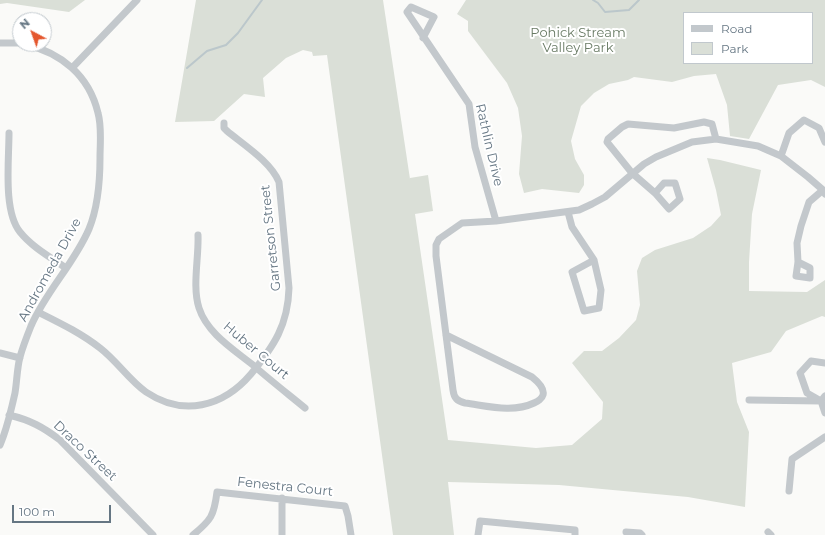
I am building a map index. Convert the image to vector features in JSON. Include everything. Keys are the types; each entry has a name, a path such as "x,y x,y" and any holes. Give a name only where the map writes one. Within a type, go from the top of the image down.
{"street":[{"path":"72,68 137,0"},
{"name":"Rathlin Drive","path":"423,38 469,104 476,147 496,221"},
{"path":"0,43 12,43"},
{"name":"Andromeda Drive","path":"0,445 15,393 20,358 38,312 78,251 89,228 96,206 100,180 100,129 98,113 89,89 82,78 72,68 62,59 49,52"},
{"path":"781,156 789,133 804,120 819,128 825,142"},
{"path":"655,193 632,173 607,140 622,127 628,124 674,128 704,122 710,123 713,126 716,139"},
{"name":"Garretson Street","path":"38,312 86,337 102,349 143,389 161,400 171,404 188,406 208,404 217,401 234,391 267,355 277,340 286,318 289,288 280,187 276,175 259,157 224,128 224,123"},
{"path":"9,133 8,202 12,220 28,241 66,268"},
{"path":"446,335 528,375 537,381 543,390 544,394 542,398 538,401 512,409 460,402 454,395 446,335 436,256 436,245 439,239 462,223 496,221 568,212 585,208 605,197 644,164 669,151 692,142 716,139 758,146 781,156 808,177 824,192 809,202 797,243 798,262"},
{"path":"568,212 572,227 594,260 601,290 599,308 584,311 572,272 594,260"},
{"name":"Huber Court","path":"198,235 196,286 199,308 204,320 212,330 305,408"},
{"path":"0,353 20,358"},
{"path":"823,398 806,393 800,373 811,361 825,363"},
{"path":"749,400 823,398"},
{"path":"823,398 825,413"},
{"name":"Draco Street","path":"9,415 26,419 45,428 60,440 153,535"},
{"path":"789,491 792,459 825,437"},
{"name":"Fenestra Court","path":"192,535 205,525 214,511 217,492 345,506 351,535"},
{"path":"282,498 282,535"},
{"path":"478,535 480,521 576,530 575,535"},
{"path":"626,532 642,535"}],"green space":[{"path":"0,0 85,0 69,12 7,3 0,4"},
{"path":"196,0 383,0 410,179 428,175 433,211 415,214 448,440 536,448 572,445 602,419 603,402 572,363 584,351 602,351 619,338 636,320 640,305 637,271 642,258 655,250 693,238 711,226 721,215 707,158 761,170 752,214 749,291 807,292 825,280 825,317 822,316 786,331 771,352 732,363 737,402 749,432 745,507 688,497 559,485 448,482 454,535 393,535 327,55 313,56 312,52 303,50 286,58 263,78 265,97 244,94 214,121 175,122"},
{"name":"Pohick Stream Valley Park","path":"466,0 825,0 825,87 811,80 778,85 749,139 730,136 727,105 716,74 694,76 672,82 634,77 628,80 609,84 594,93 581,106 571,141 575,159 584,175 584,185 579,193 542,189 524,193 519,174 522,136 518,108 507,83 468,31 468,21 457,14"}],"waterway":[{"path":"187,68 207,51 226,45 238,33 262,0"},
{"path":"593,0 598,3 605,12 629,10 639,0"}]}
